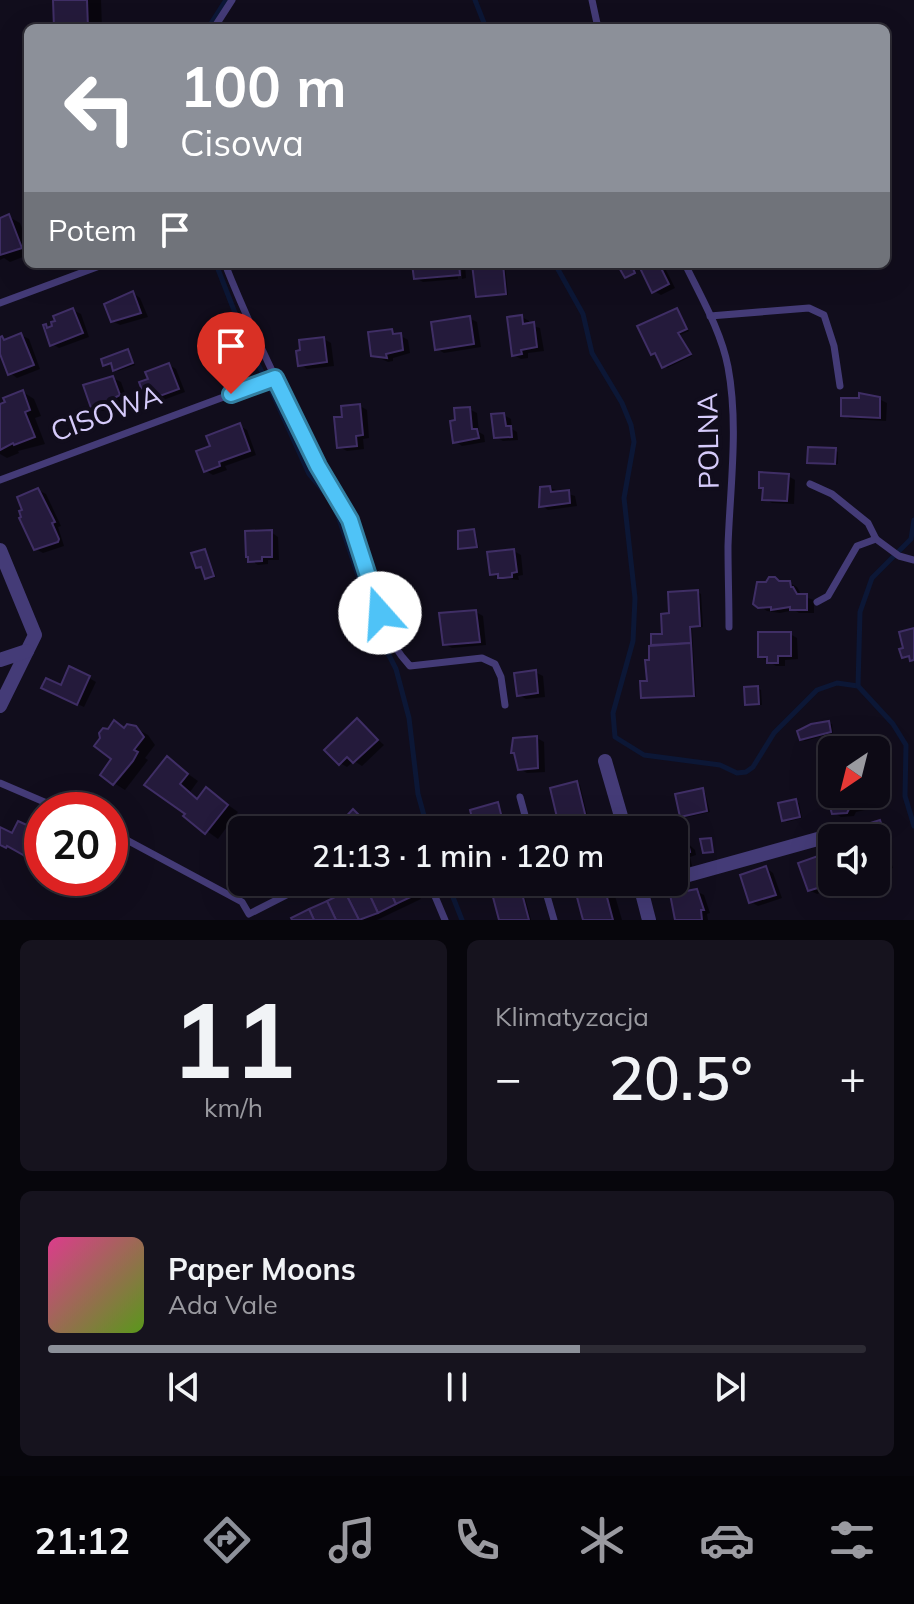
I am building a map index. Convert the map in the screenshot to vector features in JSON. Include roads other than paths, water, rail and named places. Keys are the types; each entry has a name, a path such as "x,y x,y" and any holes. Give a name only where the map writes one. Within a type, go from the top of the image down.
{"street":[{"path":"0,550 35,635 0,706"},
{"path":"0,660 27,651"},
{"path":"605,761 621,816"},
{"path":"688,875 818,839"},
{"path":"643,896 649,920"}],"lane":[{"path":"217,24 232,0"},
{"path":"592,0 597,24"},
{"path":"0,303 94,268"},
{"path":"227,268 255,339 318,466 350,520 386,631 401,656 410,666 482,658 495,664 501,677 505,705"},
{"name":"POLNA","path":"687,268 710,316 727,364 732,406 729,627"},
{"path":"710,316 809,308 824,315 834,346 840,386"},
{"name":"CISOWA","path":"0,480 275,378"},
{"path":"810,484 832,494 868,523 876,539 886,547 899,556 914,560"},
{"path":"817,602 828,596 857,546 876,539"},
{"path":"0,783 24,793"},
{"path":"520,797 525,816"},
{"path":"128,841 228,894"},
{"path":"231,896 242,902 249,914 284,896"},
{"path":"435,896 445,920"},
{"path":"547,896 554,920"}],"waterway":[{"path":"211,24 226,0"},
{"path":"475,0 484,24"},
{"path":"218,268 244,336 265,378"},
{"path":"557,268 583,314 592,353 622,403 634,442 624,498 635,598 633,641 613,713 615,737 644,755 720,765 737,773 746,772 753,767 774,733 817,690 837,683 858,686 893,724 906,745 905,796 914,826"},
{"path":"270,388 309,474 331,500 377,632 396,669 409,718 418,794 424,816"},
{"path":"858,686 860,612 872,578 911,539 914,520"},
{"path":"453,896 462,920"}]}
